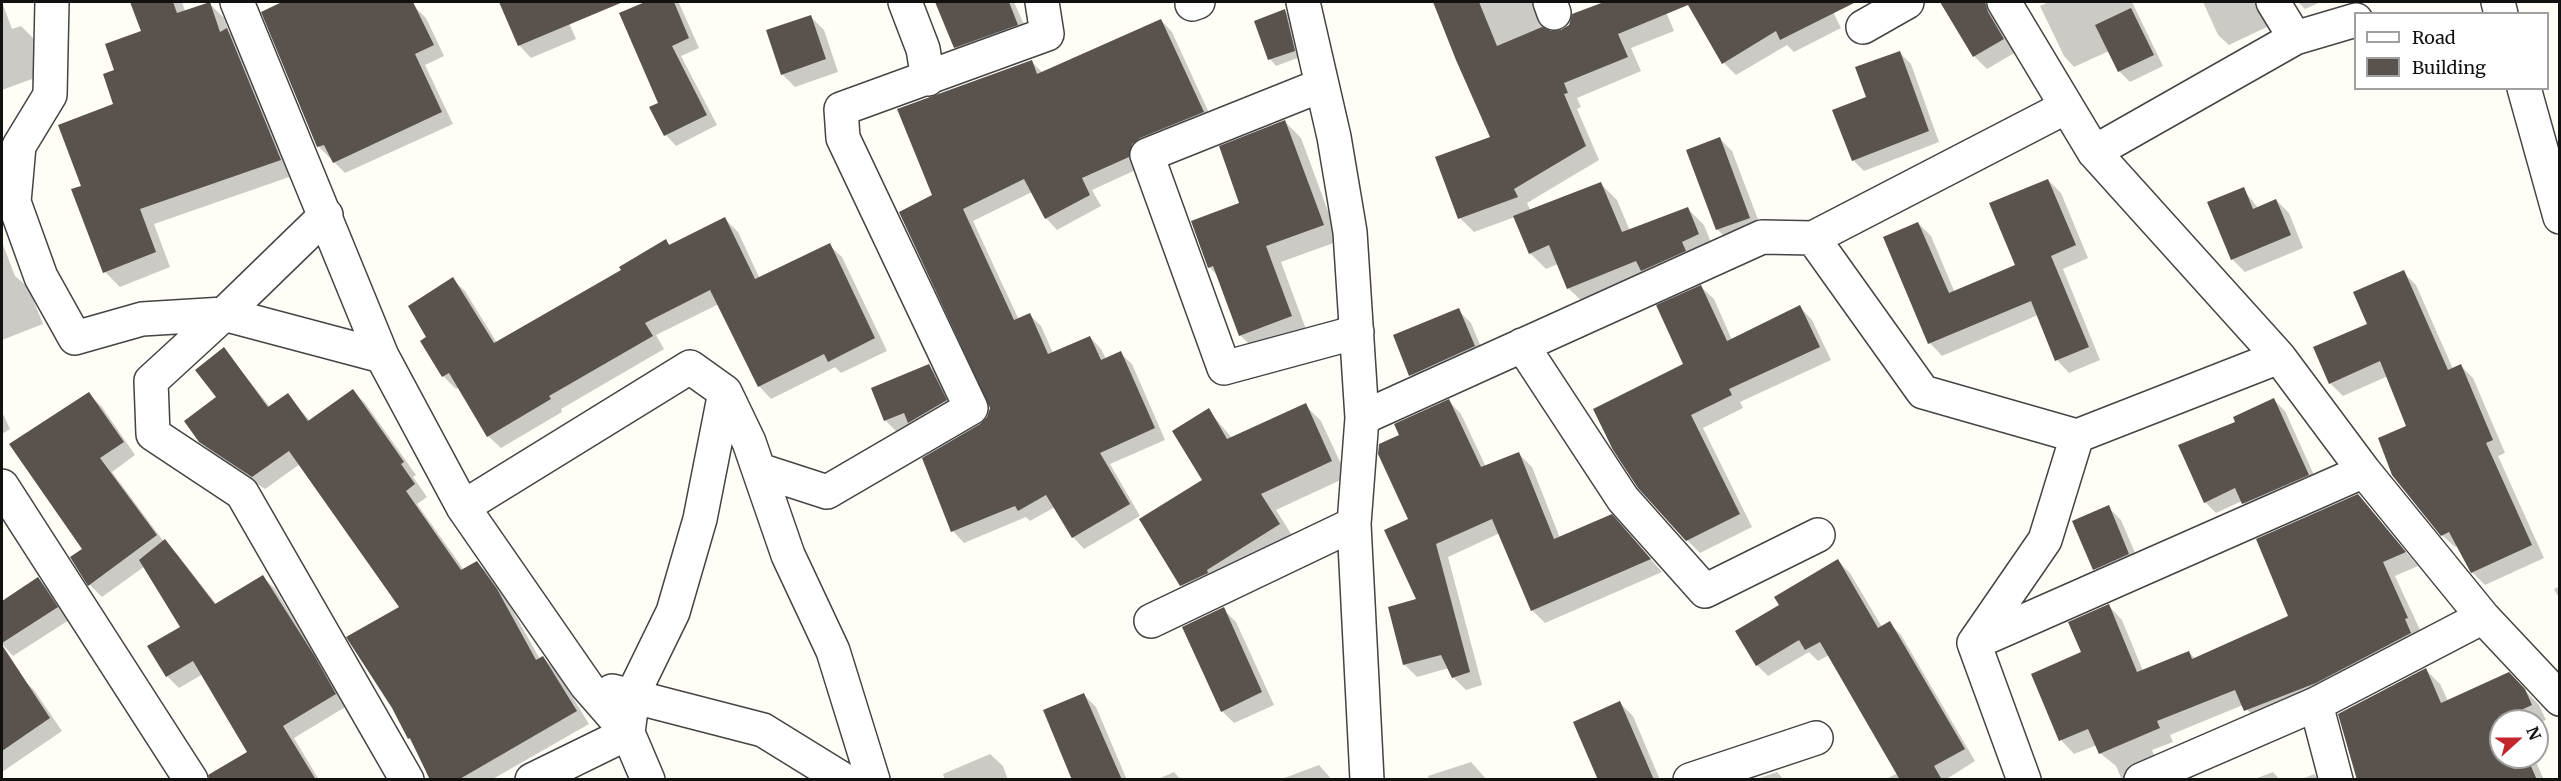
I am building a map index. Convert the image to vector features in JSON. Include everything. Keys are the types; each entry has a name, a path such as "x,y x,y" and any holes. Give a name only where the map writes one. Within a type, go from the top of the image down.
{"street":[{"path":"52,2 50,94 19,146 14,202 41,277 75,338 142,319 224,314 382,356"},
{"path":"237,2 382,356 463,507 587,686 628,733 648,780"},
{"path":"905,2 922,49 928,79"},
{"path":"759,470 827,492 971,408 843,138 841,109 1047,34 1042,2"},
{"path":"1303,2 1334,137 1350,232 1362,418 1354,524 1367,780"},
{"path":"1863,27 1907,2"},
{"path":"2004,2 2094,152 2279,357 2364,471 2483,617 2559,699"},
{"path":"2273,2 2295,39"},
{"path":"2094,152 2295,39 2354,20"},
{"path":"1322,85 1147,155 1224,368 1358,332"},
{"path":"2525,90 2559,217"},
{"path":"1362,418 1762,237 1813,238 2066,107"},
{"path":"326,215 151,381 153,434 242,493 407,780"},
{"path":"1813,238 1923,392 2077,436 2279,357"},
{"path":"1522,345 1623,499 1705,591 1818,535"},
{"path":"463,507 690,367 725,392 749,442 788,555 833,651 873,780"},
{"path":"628,733 633,694 673,612 700,519 725,392"},
{"path":"1974,644 2045,540 2077,436"},
{"path":"1974,644 2364,471"},
{"path":"2,486 191,780"},
{"path":"1151,621 1354,524"},
{"path":"2141,780 2316,704 2483,617"},
{"path":"1974,644 2024,780"},
{"path":"587,686 633,694 763,730 844,780"},
{"path":"2316,704 2336,780"},
{"path":"532,780 628,733"},
{"path":"1690,780 1816,738"}],"building":[{"path":"130,2 173,2 177,13 210,2 220,32 227,28 281,160 140,209 156,252 103,273 71,189 81,186 58,125 113,104 103,74 114,70 105,44 141,31"},
{"path":"282,2 413,2 434,45 415,54 442,112 333,163 324,145 317,147 261,12"},
{"path":"499,2 623,2 518,46"},
{"path":"645,2 674,2 689,38 672,46 707,115 664,136 649,107 658,103 619,13"},
{"path":"935,2 1009,2 1018,25 954,48"},
{"path":"1433,2 1479,2 1497,46 1542,27 1551,31 1561,30 1569,25 1572,14 1604,2 1856,2 1780,40 1776,31 1722,64 1688,5 1618,34 1628,57 1564,83 1568,93 1564,94 1586,146 1514,189 1518,197 1458,219 1435,157 1490,137"},
{"path":"1940,2 1985,2 1988,12 2004,39 1973,57"},
{"path":"2131,8 2154,55 2118,72 2095,25"},
{"path":"1285,9 1295,51 1268,60 1254,21"},
{"path":"811,15 826,59 781,75 766,30"},
{"path":"1161,19 1204,112 1140,138 1132,144 1129,157 1082,178 1090,195 1045,219 1024,179 963,209 1014,320 1030,313 1048,354 1090,336 1101,360 1121,351 1155,428 1100,453 1130,504 1072,538 1046,495 1018,511 1015,506 951,532 922,458 980,424 987,417 990,408 899,212 932,195 897,109 1032,60 1037,74"},
{"path":"1900,51 1929,131 1852,161 1832,110 1866,97 1855,67"},
{"path":"1285,120 1324,225 1266,246 1292,316 1239,336 1213,266 1208,268 1191,221 1239,203 1219,146"},
{"path":"1720,137 1750,218 1716,230 1686,150"},
{"path":"2048,179 2076,245 2051,256 2089,347 2055,361 2031,301 1928,344 1883,237 1918,222 1949,293 2015,265 1989,203"},
{"path":"1601,182 1622,232 1688,207 1699,234 1682,242 1686,251 1641,271 1636,261 1567,289 1549,245 1529,254 1513,216"},
{"path":"2244,187 2253,209 2276,199 2291,235 2231,260 2207,202"},
{"path":"725,217 755,279 830,243 875,338 828,362 824,354 758,387 710,290 645,323 653,336 549,396 551,399 487,437 449,373 442,377 420,341 426,337 408,306 453,277 494,343 621,270 619,267 666,239 669,245"},
{"path":"2404,270 2448,370 2461,364 2493,440 2486,443 2532,545 2471,573 2449,532 2441,536 2392,475 2378,438 2406,426 2380,361 2329,384 2313,347 2367,324 2353,292"},
{"path":"1701,285 1727,341 1800,305 1820,347 1729,389 1732,395 1691,415 1740,514 1686,541 1638,488 1613,450 1593,409 1683,364 1656,305"},
{"path":"1459,308 1475,346 1409,376 1393,335"},
{"path":"224,347 268,407 288,393 308,421 353,389 404,462 401,464 415,484 406,491 461,570 477,561 497,589 536,660 543,656 577,711 458,780 430,780 410,738 408,739 392,708 346,637 399,607 289,451 252,477 199,442 184,421 216,397 195,370"},
{"path":"929,364 947,400 908,423 904,413 884,421 871,388"},
{"path":"89,392 124,442 100,458 157,535 88,586 70,557 82,549 9,444"},
{"path":"2274,398 2309,475 2242,504 2235,488 2204,503 2178,445 2235,422 2233,417"},
{"path":"1449,399 1481,467 1519,452 1554,539 1612,514 1651,559 1531,611 1492,519 1436,544 1470,672 1452,678 1441,655 1403,665 1388,607 1416,599 1384,530 1408,519 1378,454 1379,444 1399,435 1394,424"},
{"path":"1306,403 1332,461 1261,494 1280,524 1207,570 1208,573 1180,586 1139,519 1202,480 1172,431 1209,408 1227,439"},
{"path":"2358,494 2406,552 2383,562 2408,618 2405,619 2411,633 2316,683 2244,711 2235,690 2157,721 2160,728 2099,754 2088,729 2059,741 2031,674 2081,652 2068,622 2109,604 2137,672 2189,651 2192,659 2288,616 2256,539"},
{"path":"2109,505 2129,554 2093,570 2072,521"},
{"path":"165,539 215,604 263,575 314,655 336,694 283,726 316,780 210,780 208,775 247,752 193,661 166,677 147,646 180,627 139,560"},
{"path":"1838,559 1878,628 1890,621 1965,749 1934,766 1942,780 1900,780 1820,642 1805,650 1799,640 1756,666 1735,631 1779,605 1774,597"},
{"path":"38,577 58,607 2,643 2,601"},
{"path":"1224,607 1262,692 1221,712 1182,627"},
{"path":"2,645 50,718 2,751"},
{"path":"2426,668 2441,703 2509,672 2525,689 2532,705 2523,709 2489,709 2489,769 2532,769 2537,780 2357,780 2338,714"},
{"path":"1084,693 1122,780 1072,780 1043,710"},
{"path":"1620,701 1654,780 1598,780 1573,722"}]}
